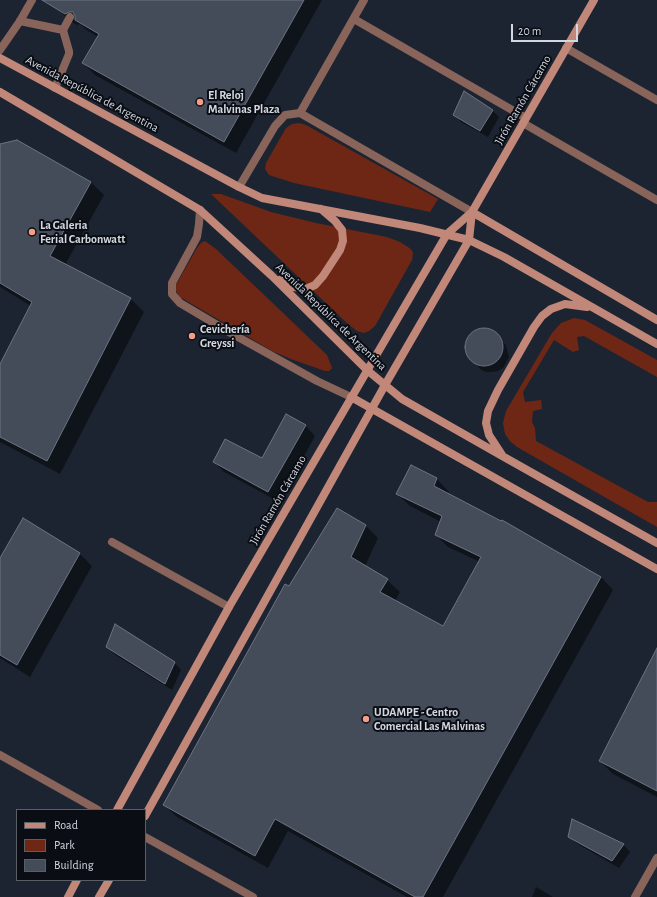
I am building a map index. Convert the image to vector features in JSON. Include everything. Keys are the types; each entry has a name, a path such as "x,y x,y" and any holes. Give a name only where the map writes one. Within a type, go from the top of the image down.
{"street":[{"path":"0,50 20,21 32,0"},
{"path":"300,113 364,0"},
{"name":"Jirón Ramón Cárcamo","path":"118,809 229,607 351,397 447,234 472,212 594,0"},
{"path":"62,30 70,17"},
{"path":"354,19 657,200"},
{"path":"20,21 62,30"},
{"path":"55,88 69,54 62,30"},
{"path":"566,48 657,100"},
{"name":"Avenida República de Argentina","path":"0,58 262,198 447,234 469,240 504,257 657,344"},
{"name":"Avenida República de Argentina","path":"0,92 200,210 272,276 367,370 402,399 657,543"},
{"path":"239,187 275,126 285,115 300,113 657,320"},
{"path":"272,276 294,287 306,289 315,285 323,276 340,250 343,241 342,230 336,221 320,209"},
{"path":"200,210 197,237 172,283 172,294 180,303 318,381 373,408 657,569"},
{"name":"Jirón Ramón Cárcamo","path":"146,814 385,385 469,240 472,212"},
{"path":"504,457 489,435 486,423 488,411 498,390 534,327 542,316 551,308 565,304 593,308"},
{"path":"112,542 229,607"},
{"path":"0,755 96,809"},
{"path":"146,838 253,897"},
{"path":"635,897 657,858"},
{"path":"68,897 76,881"},
{"path":"99,897 108,881"}],"green space":[{"path":"299,123 306,125 438,199 430,212 294,183 269,175 265,169 266,163 286,128 292,124"},
{"path":"211,194 221,194 271,212 316,223 387,237 400,242 411,249 413,253 412,260 375,326 364,333 357,331"},
{"path":"205,241 216,249 327,355 332,368 329,371 325,371 272,351 180,297 176,291 176,285 197,248"},
{"path":"574,318 585,320 657,360 657,377 584,336 577,337 579,350 573,352 554,340 523,392 525,402 541,400 542,409 533,411 532,422 535,428 536,441 648,502 657,502 657,527 517,447 505,434 503,423 506,411 552,333 561,323"}],"building":[{"name":"El Reloj Malvinas Plaza","path":"42,0 304,0 224,142 82,63 99,34 75,20 73,12 65,14"},
{"path":"464,91 493,110 480,131 453,115"},
{"path":"17,140 91,182 50,256 131,298 47,461 0,437 0,364 32,302 0,283 0,144"},
{"path":"484,328 497,334 503,347 497,360 484,366 471,360 465,347 471,334"},
{"path":"286,414 306,425 268,492 213,462 225,439 262,458"},
{"name":"UDAMPE - Centro Comercial Las Malvinas","path":"411,465 437,478 434,486 501,521 502,520 601,577 423,897 415,897 275,819 255,856 163,805 285,584 289,586 337,508 366,525 351,557 388,579 380,592 443,626 481,557 435,535 442,516 396,494"},
{"path":"23,518 80,553 17,665 0,655 0,558"},
{"path":"115,624 175,662 165,684 106,647"},
{"path":"657,648 657,791 599,761"},
{"path":"572,819 624,844 612,861 568,837"}],"place":[{"name":"El Reloj Malvinas Plaza","path":"200,102"},
{"name":"La Galeria Ferial Carbonwatt","path":"32,232"},
{"name":"Cevichería Greyssi","path":"192,336"},
{"name":"UDAMPE - Centro Comercial Las Malvinas","path":"366,719"}]}
